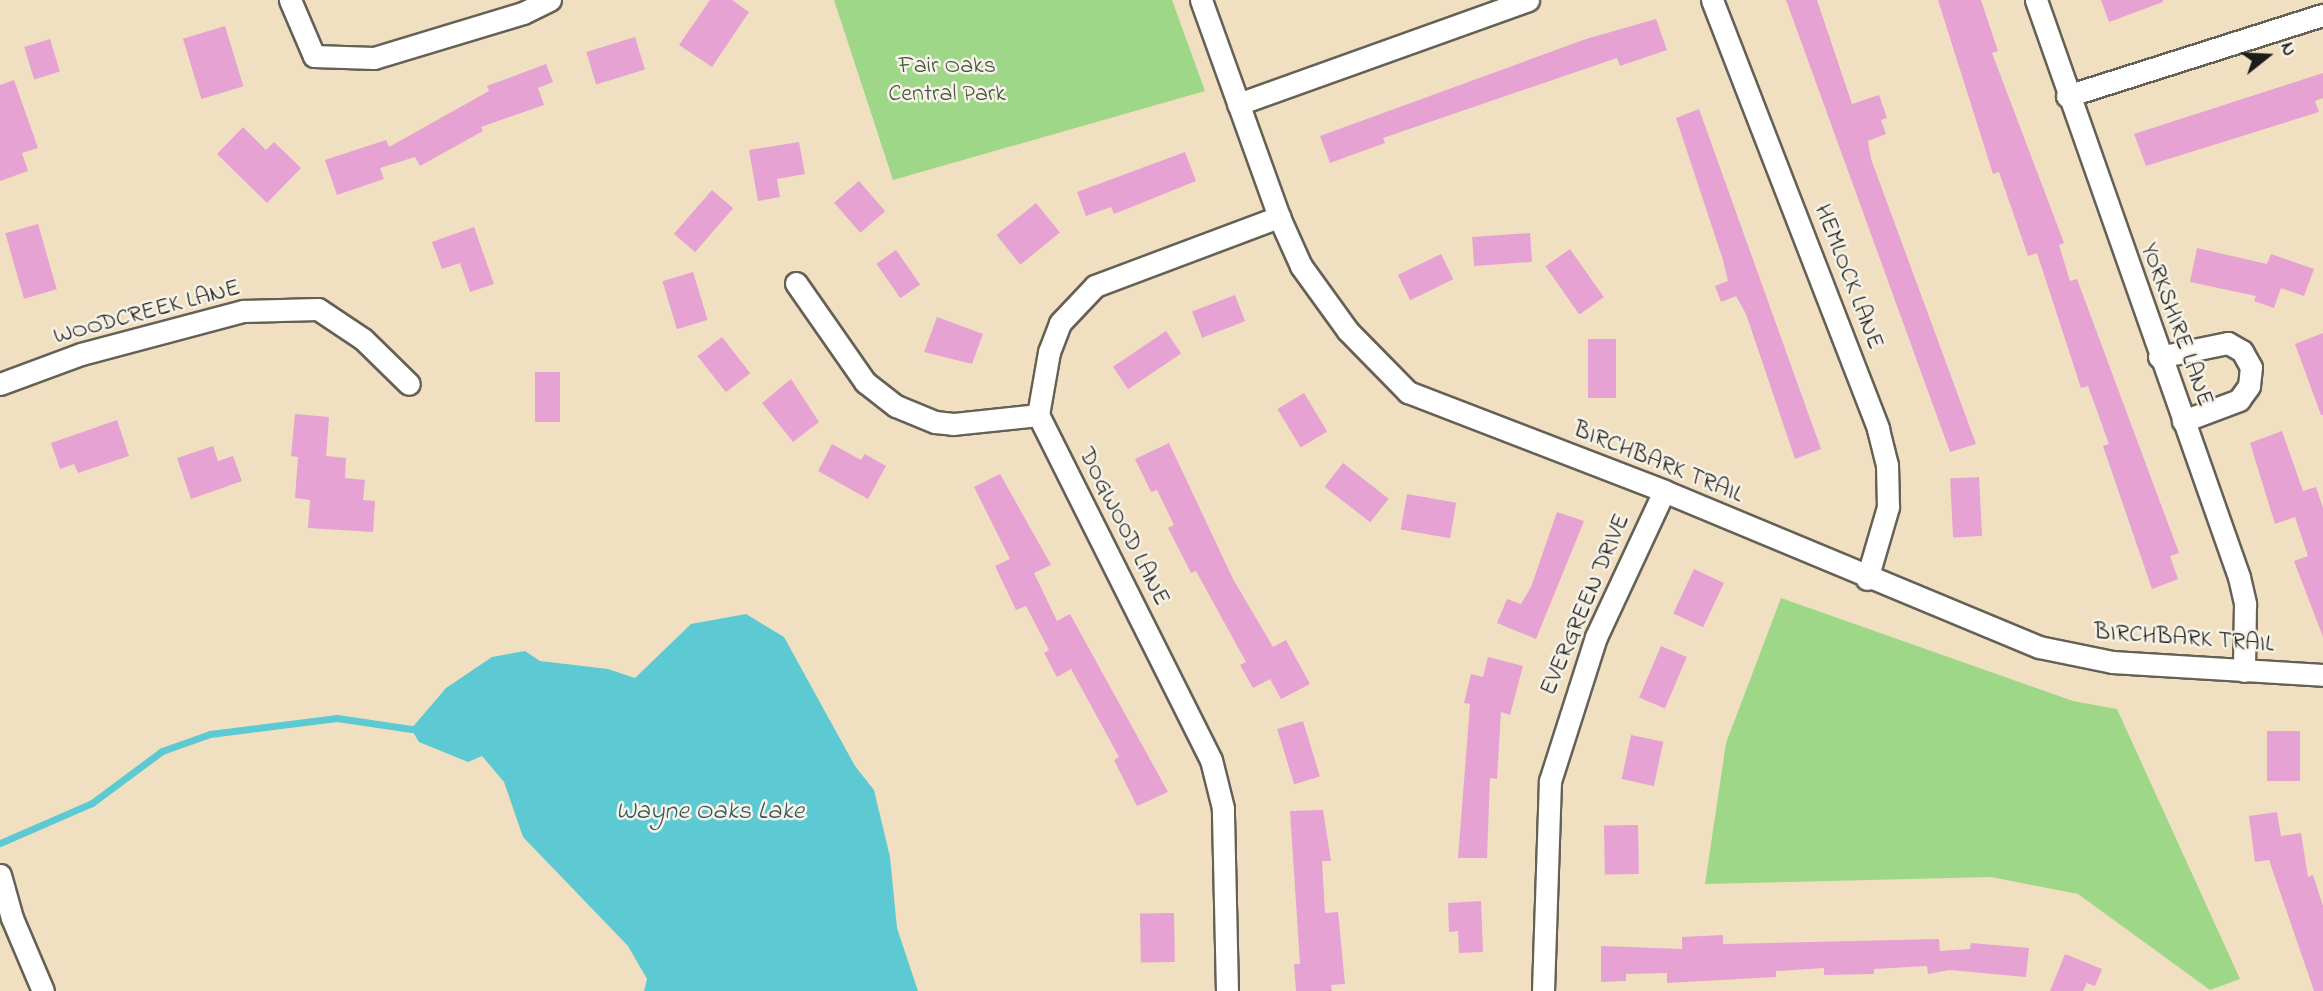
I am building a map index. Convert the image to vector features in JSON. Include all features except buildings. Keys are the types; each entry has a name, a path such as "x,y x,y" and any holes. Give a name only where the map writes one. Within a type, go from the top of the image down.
{"street":[{"path":"290,0 314,56 386,56 550,0"},
{"name":"BIRCHBARK TRAIL","path":"1201,0 1279,217 1301,266 1328,307 1408,392 1664,491 1867,579 2015,639 2066,655 2244,671 2323,675"},
{"path":"1238,104 1528,0"},
{"name":"HEMLOCK LANE","path":"1712,0 1881,441 1887,464 1888,507 1867,579"},
{"name":"YORKSHIRE LANE","path":"2036,0 2067,96 2239,577 2245,604 2244,671"},
{"path":"2067,96 2323,15"},
{"path":"796,283 866,382 896,406 935,422 953,424 1038,415 1046,362 1060,323 1095,286 1279,217"},
{"name":"WOODCREEK LANE","path":"0,384 82,355 243,310 317,309 363,338 409,384"},
{"path":"2159,357 2228,343 2242,351 2251,366 2249,386 2239,400 2183,421"},
{"name":"DOGWOOD LANE","path":"1038,415 1211,760 1223,808 1227,991"},
{"name":"EVERGREEN DRIVE","path":"1543,991 1543,883 1553,769 1596,636 1664,491"},
{"path":"0,875 12,918 43,991"}],"green space":[{"name":"Fair Oaks Central Park","path":"834,0 1172,0 1205,91 893,180"},
{"path":"1781,598 2073,701 2117,709 2240,979 2210,990 2078,894 1991,877 1705,884 1726,743"}],"water":[{"name":"Wayne Oaks Lake","path":"746,614 784,637 855,766 874,790 890,857 897,928 918,991 644,991 647,979 628,946 523,837 504,782 482,756 468,762 419,742 411,729 446,688 492,657 525,651 540,661 608,669 635,678 691,624"}],"waterway":[{"path":"0,843 92,803 162,751 210,734 337,718 411,729"}]}
